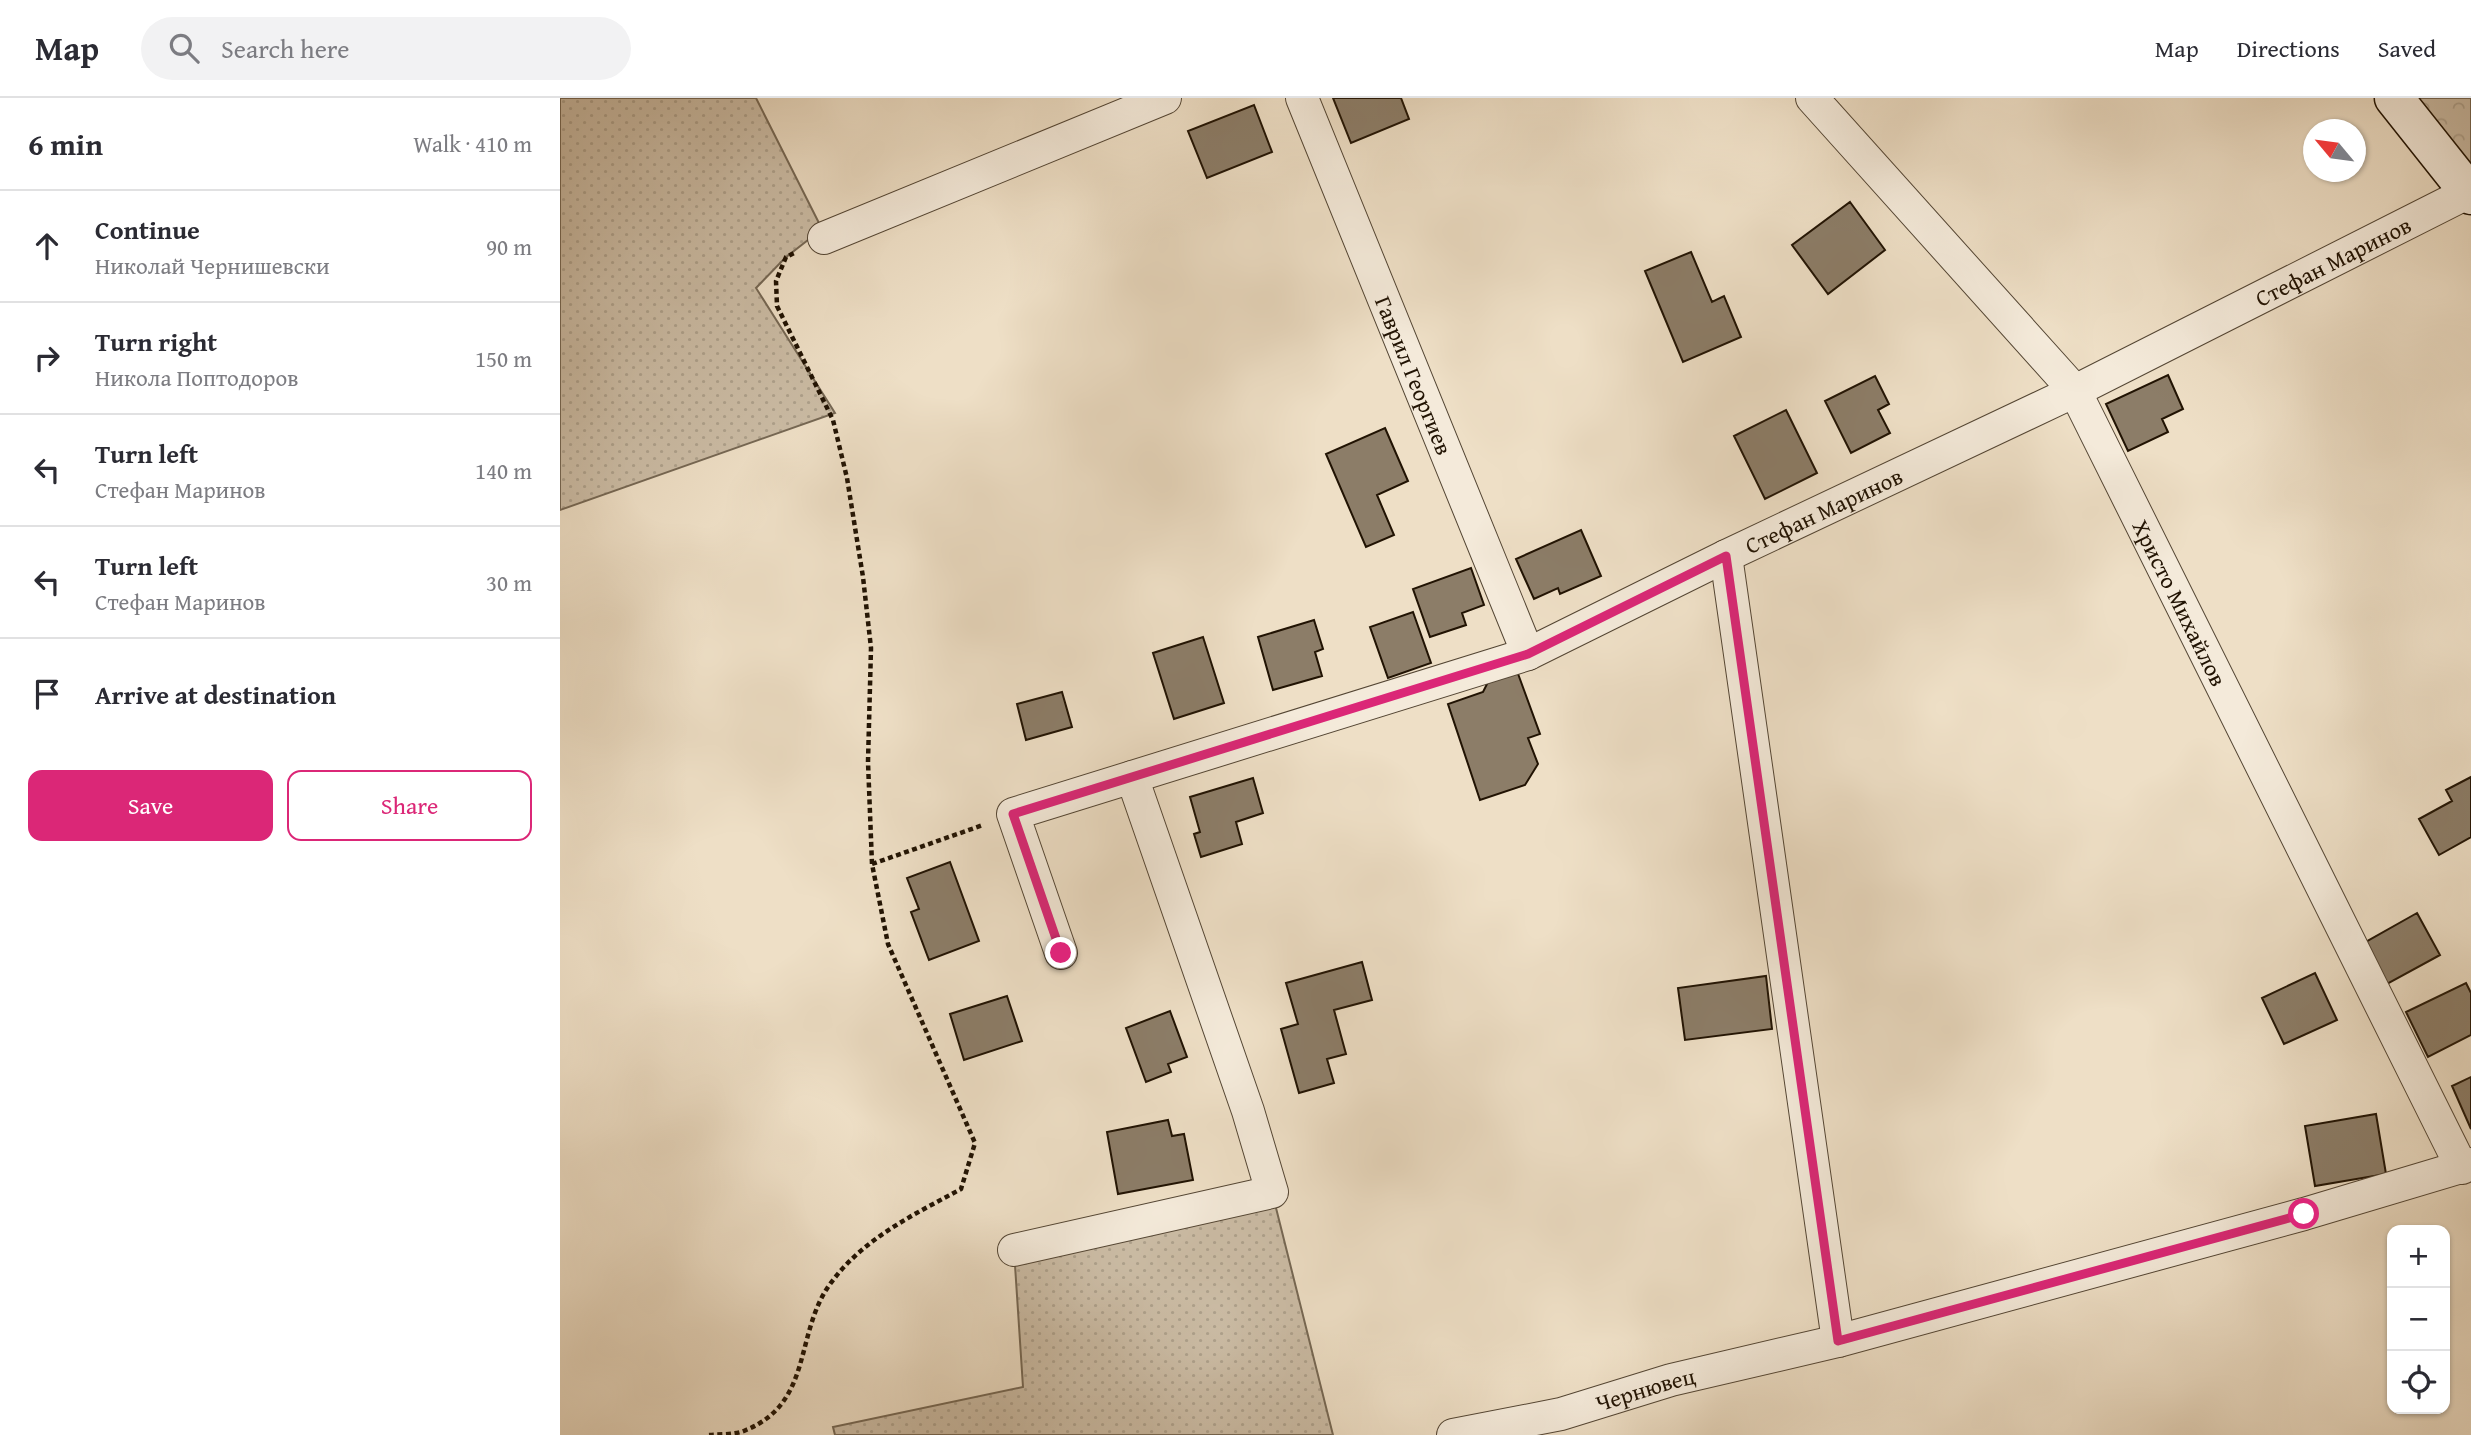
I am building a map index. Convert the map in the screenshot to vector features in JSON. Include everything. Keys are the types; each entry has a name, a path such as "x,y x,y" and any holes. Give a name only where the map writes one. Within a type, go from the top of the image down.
{"main road":[{"path":"2394,98 2470,193"}],"street":[{"path":"824,238 1166,98"},
{"name":"Гаврил Георгиев","path":"1302,98 1528,654"},
{"name":"Христо Михайлов","path":"1812,98 2075,391 2466,1166"},
{"name":"Стефан Маринов","path":"1013,814 1528,654 1726,556 2075,391 2470,193"},
{"path":"1726,556 1838,1341"},
{"path":"1014,1251 1272,1192 1248,1111 1132,778"},
{"path":"1013,814 1061,953"},
{"name":"Чернювец","path":"1453,1435 1561,1414 1671,1380 1838,1341 2304,1214 2466,1166"}],"path":[{"path":"709,1435 744,1432 772,1416 794,1387 810,1327 828,1287 866,1245 908,1217 961,1189 975,1143 888,944 872,864 868,762 871,648 847,478 833,420 777,306 776,281 786,257 824,238"},
{"path":"872,864 1013,814"}],"green space":[{"path":"560,98 756,98 822,229 785,258 756,288 835,413 560,510"},
{"path":"2394,98 2471,98 2471,195"},
{"path":"1272,1192 1333,1435 835,1435 833,1427 1023,1387 1014,1250"}],"building":[{"path":"1333,98 1401,98 1409,119 1351,143"},
{"path":"1254,105 1272,152 1207,178 1188,131"},
{"path":"1850,202 1885,250 1828,294 1792,245"},
{"path":"1691,252 1712,302 1724,296 1741,337 1683,362 1645,271"},
{"path":"2168,375 2183,409 2162,419 2168,432 2128,451 2106,404"},
{"path":"1875,376 1889,404 1878,410 1890,433 1851,453 1825,401"},
{"path":"1786,410 1817,473 1765,499 1734,436"},
{"path":"1385,428 1408,481 1377,495 1394,535 1366,547 1326,454"},
{"path":"1581,530 1601,576 1560,594 1558,588 1534,599 1516,559"},
{"path":"1471,568 1484,605 1462,613 1466,625 1430,637 1413,589"},
{"path":"1413,612 1431,663 1388,678 1370,627"},
{"path":"1314,620 1323,649 1315,652 1322,676 1273,690 1258,637"},
{"path":"1203,637 1224,703 1174,719 1153,653"},
{"path":"1517,671 1540,734 1528,738 1538,764 1525,785 1480,800 1448,704 1483,692 1488,682"},
{"path":"1062,692 1072,727 1026,740 1017,704"},
{"path":"2471,777 2471,837 2439,855 2419,819 2452,801 2446,790"},
{"path":"1253,778 1263,813 1236,822 1242,844 1201,857 1194,834 1200,832 1190,797"},
{"path":"950,862 979,941 929,960 911,912 919,909 907,878"},
{"path":"2417,913 2440,955 2387,984 2364,943"},
{"path":"1362,962 1372,1000 1334,1010 1346,1054 1327,1059 1334,1083 1299,1093 1281,1029 1298,1024 1286,983"},
{"path":"2315,973 2337,1020 2284,1044 2262,998"},
{"path":"1766,976 1772,1029 1685,1040 1678,988"},
{"path":"2466,983 2471,993 2471,1035 2428,1057 2406,1012"},
{"path":"1007,996 1022,1041 964,1060 950,1014"},
{"path":"1170,1011 1187,1057 1168,1064 1171,1072 1146,1082 1126,1028"},
{"path":"2471,1077 2471,1129 2452,1086"},
{"path":"2376,1114 2386,1174 2315,1186 2305,1126"},
{"path":"1168,1120 1172,1136 1184,1134 1193,1180 1118,1194 1107,1132"}],"route":[{"path":"1061,953 1013,814 1528,654 1726,556 1838,1341 2304,1214"}]}
